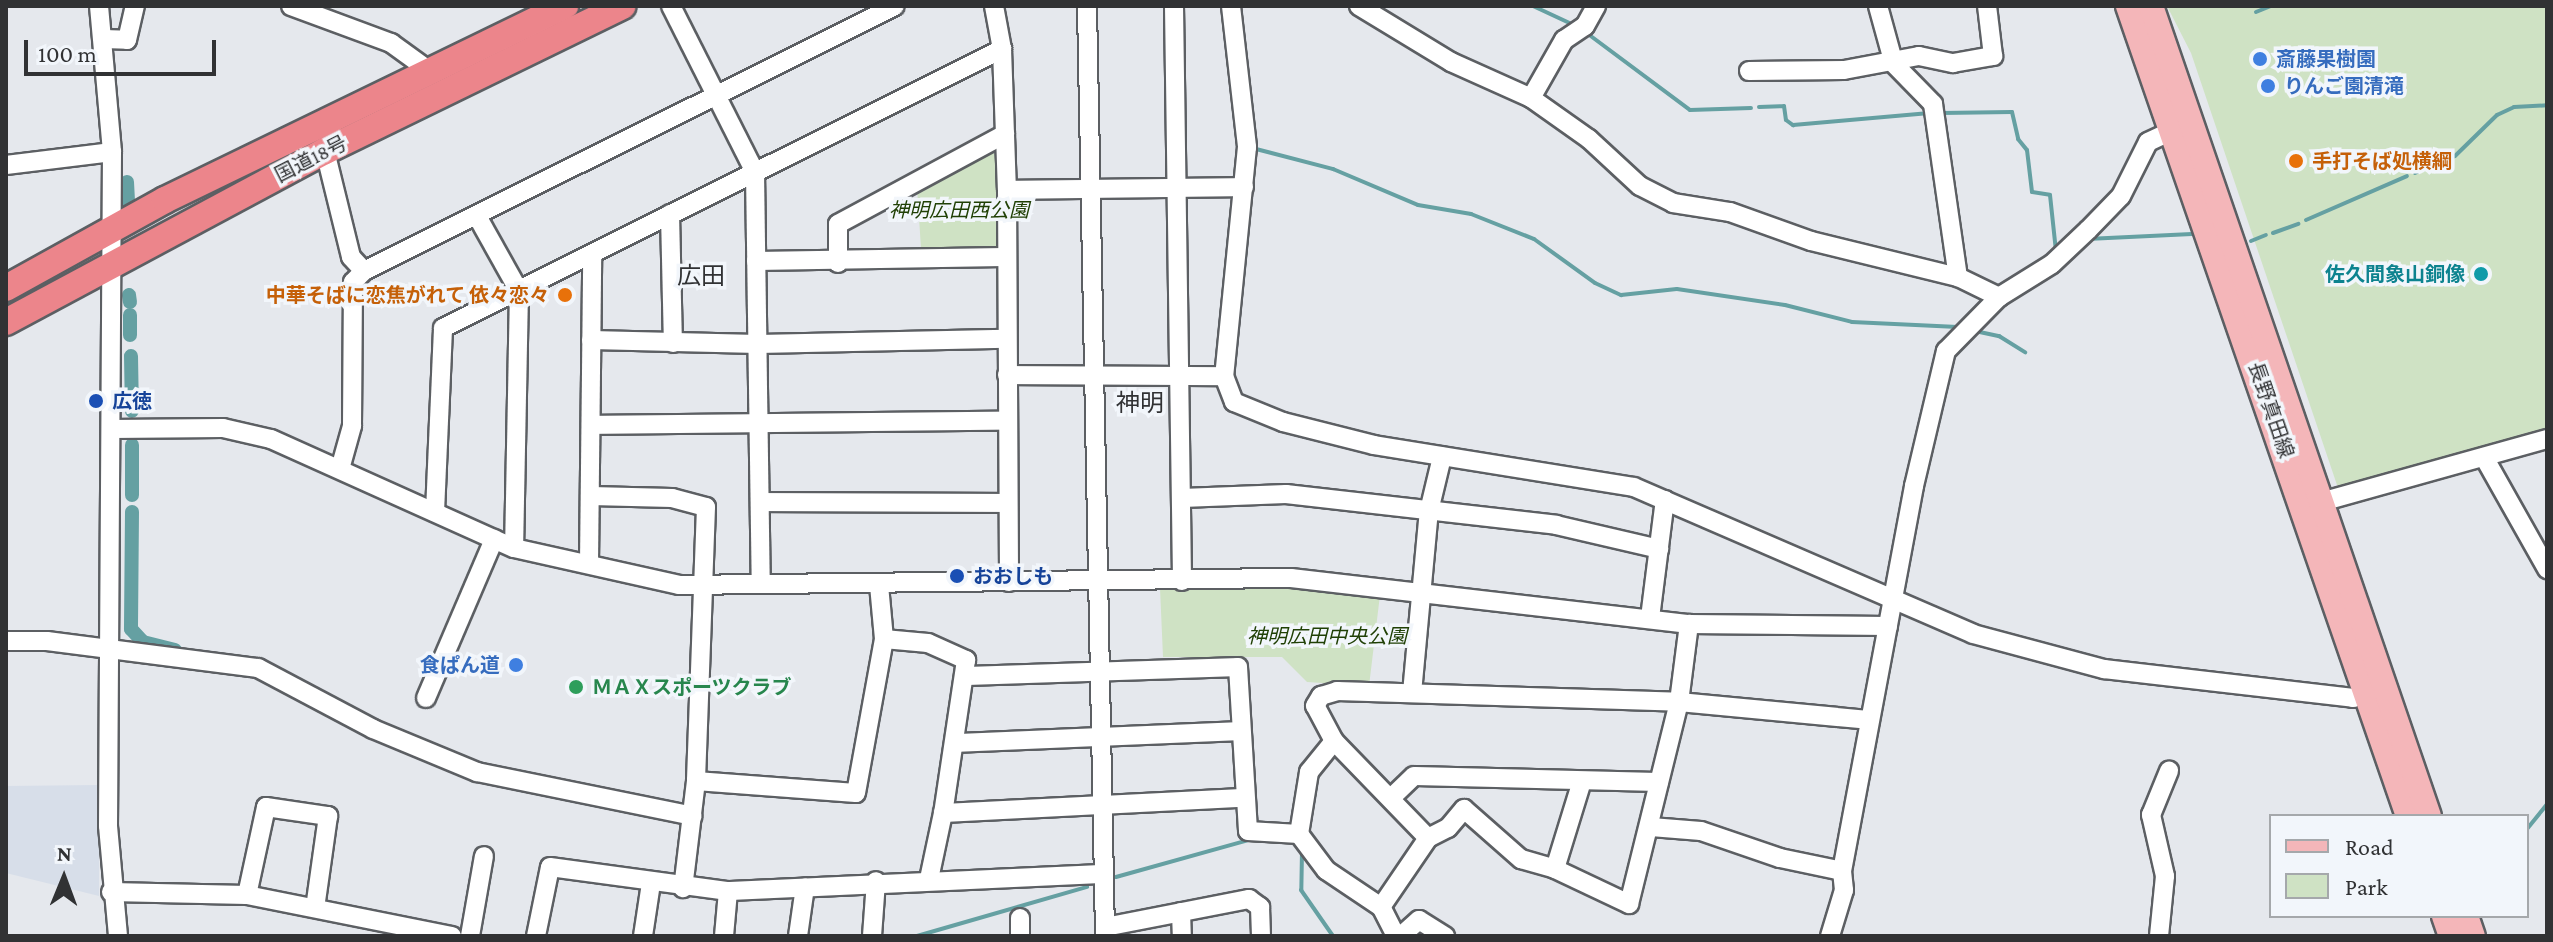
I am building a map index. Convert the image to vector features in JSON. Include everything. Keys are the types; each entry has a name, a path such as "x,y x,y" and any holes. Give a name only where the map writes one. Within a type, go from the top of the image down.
{"highway":[{"name":"国道18号","path":"6,288 113,229 431,72 536,12 565,6"},
{"name":"国道18号","path":"6,322 325,151 622,6"}],"main road":[{"name":"長野真田線","path":"2128,6 2184,126 2321,502 2407,814"},
{"name":"長野真田線","path":"2151,6 2184,126 2374,691 2428,814"}],"street":[{"path":"99,6 112,152 109,647 111,892 118,936"},
{"path":"104,39 127,40 135,6"},
{"path":"291,6 391,43 431,72"},
{"path":"671,6 719,95 755,172 761,583"},
{"path":"340,469 352,426 353,282 364,271 895,6"},
{"path":"994,6 1002,49 1007,190 1004,257 1009,582"},
{"path":"1088,6 1097,672 1105,932 1181,912 1249,899 1260,907 1261,936"},
{"path":"1174,6 1179,189 1182,581"},
{"path":"1231,6 1246,106 1244,187 1224,376 1234,402 1283,422 1442,457 1634,487 1973,634 2104,669 2353,698 2374,691"},
{"path":"1359,6 1451,62 1531,98 1589,139 1640,186 1673,203 1730,212 1811,241 1958,277 1999,297"},
{"path":"1531,98 1564,40 1585,26 1596,6"},
{"path":"1878,6 1894,64 1933,104 1958,277"},
{"path":"1749,71 1894,64 1919,56 1953,63 1993,56 1987,6"},
{"path":"435,512 443,328 1002,49"},
{"path":"1830,936 1844,890 1842,871 1868,720 1946,351 1999,297 2052,264 2121,196 2148,142 2184,126"},
{"path":"838,263 838,224 1005,134"},
{"path":"325,151 351,257 364,271"},
{"path":"6,165 112,152"},
{"path":"1007,190 1244,187"},
{"path":"670,214 673,343"},
{"path":"477,216 519,291 514,548"},
{"path":"589,563 592,254"},
{"path":"756,261 838,263 1004,257"},
{"path":"591,340 758,344 1006,339"},
{"path":"1007,375 1224,376"},
{"path":"591,425 1007,421"},
{"path":"111,429 223,428 271,439 514,548 589,563 649,580 707,586 1291,578 1689,624 1888,626"},
{"path":"2321,502 2547,439"},
{"path":"1412,693 1429,511 1442,457"},
{"path":"2484,457 2547,569"},
{"path":"1182,498 1286,494 1556,525 1659,549"},
{"path":"591,496 672,498 706,507 707,586 696,781 683,888"},
{"path":"1650,618 1665,500"},
{"path":"760,502 1008,503"},
{"path":"426,698 494,539"},
{"path":"696,781 856,793 884,639 879,585"},
{"path":"1381,907 1428,838 1448,828 1464,809 1521,859 1555,869 1629,904 1651,827 1679,702 1689,624"},
{"path":"884,639 928,643 966,660 968,676 929,879"},
{"path":"6,641 109,647 258,668 373,729 477,772 693,816"},
{"path":"968,676 1238,667 1243,798 1248,831 1299,834"},
{"path":"1428,838 1392,797 1334,741 1315,706 1321,696 1337,691 1679,702 1868,720"},
{"path":"956,743 1239,731"},
{"path":"1334,741 1309,772 1299,834 1326,870 1381,907 1399,936 1419,920 1445,936"},
{"path":"2159,936 2165,876 2151,815 2169,771"},
{"path":"1392,797 1414,776 1659,782"},
{"path":"1555,869 1582,781"},
{"path":"943,813 1102,808 1243,798"},
{"path":"247,895 266,807 328,816 315,908"},
{"path":"1651,827 1701,831 1780,858 1842,871"},
{"path":"470,936 484,856"},
{"path":"536,936 550,867 683,888 728,891 876,881 1103,874"},
{"path":"872,936 876,881"},
{"path":"643,936 651,883"},
{"path":"798,936 805,887"},
{"path":"724,936 728,891"},
{"path":"111,892 247,895 315,908 380,930 452,936"},
{"path":"1181,912 1182,936"}],"shaded area":[{"path":"99,785 99,896 6,873 6,786"}],"green space":[{"path":"2167,6 2547,6 2547,429 2347,488 2337,485 2191,53"},
{"name":"神明広田西公園","path":"998,144 998,250 921,248 917,188"},
{"name":"神明広田中央公園","path":"1301,584 1380,595 1369,686 1307,682 1282,657 1163,657 1160,588"}],"waterway":[{"path":"1533,6 1574,25"},
{"path":"2256,12 2271,6"},
{"path":"1584,31 1690,110 1751,108"},
{"path":"1250,97 1256,149 1333,169 1418,205 1471,214 1534,239 1595,283 1621,295 1677,289 1785,305 1852,322 1958,327"},
{"path":"2439,163 2455,156 2497,115 2514,107 2547,105"},
{"path":"1759,107 1784,106 1786,120 1793,125 1929,113"},
{"path":"1941,113 2012,112 2018,139 2027,150 2032,192 2050,195 2056,251"},
{"path":"2415,173 2432,166"},
{"path":"2306,220 2407,176"},
{"path":"127,182 128,203"},
{"path":"2273,233 2298,224"},
{"path":"2087,239 2192,234"},
{"path":"2251,241 2266,235"},
{"path":"129,295 130,302"},
{"path":"130,315 130,335"},
{"path":"1975,331 1999,336 2025,352"},
{"path":"131,356 132,411"},
{"path":"132,445 132,495"},
{"path":"132,512 131,629 143,642 175,650"},
{"path":"2529,826 2547,804"},
{"path":"1116,877 1252,839"},
{"path":"1302,851 1301,890 1333,936"},
{"path":"917,936 1087,887"}],"place":[{"name":"斎藤果樹園","path":"2260,59"},
{"name":"りんご園清滝","path":"2268,86"},
{"name":"手打そば処横綱","path":"2296,161"},
{"name":"佐久間象山銅像","path":"2481,274"},
{"name":"中華そばに恋焦がれて 依々恋々","path":"565,295"},
{"name":"広徳","path":"96,401"},
{"name":"おおしも","path":"957,576"},
{"name":"食ぱん道","path":"516,665"},
{"name":"ＭＡＸスポーツクラブ","path":"576,687"}],"district":[{"name":"広田","path":"701,276"},
{"name":"神明","path":"1140,403"}]}
